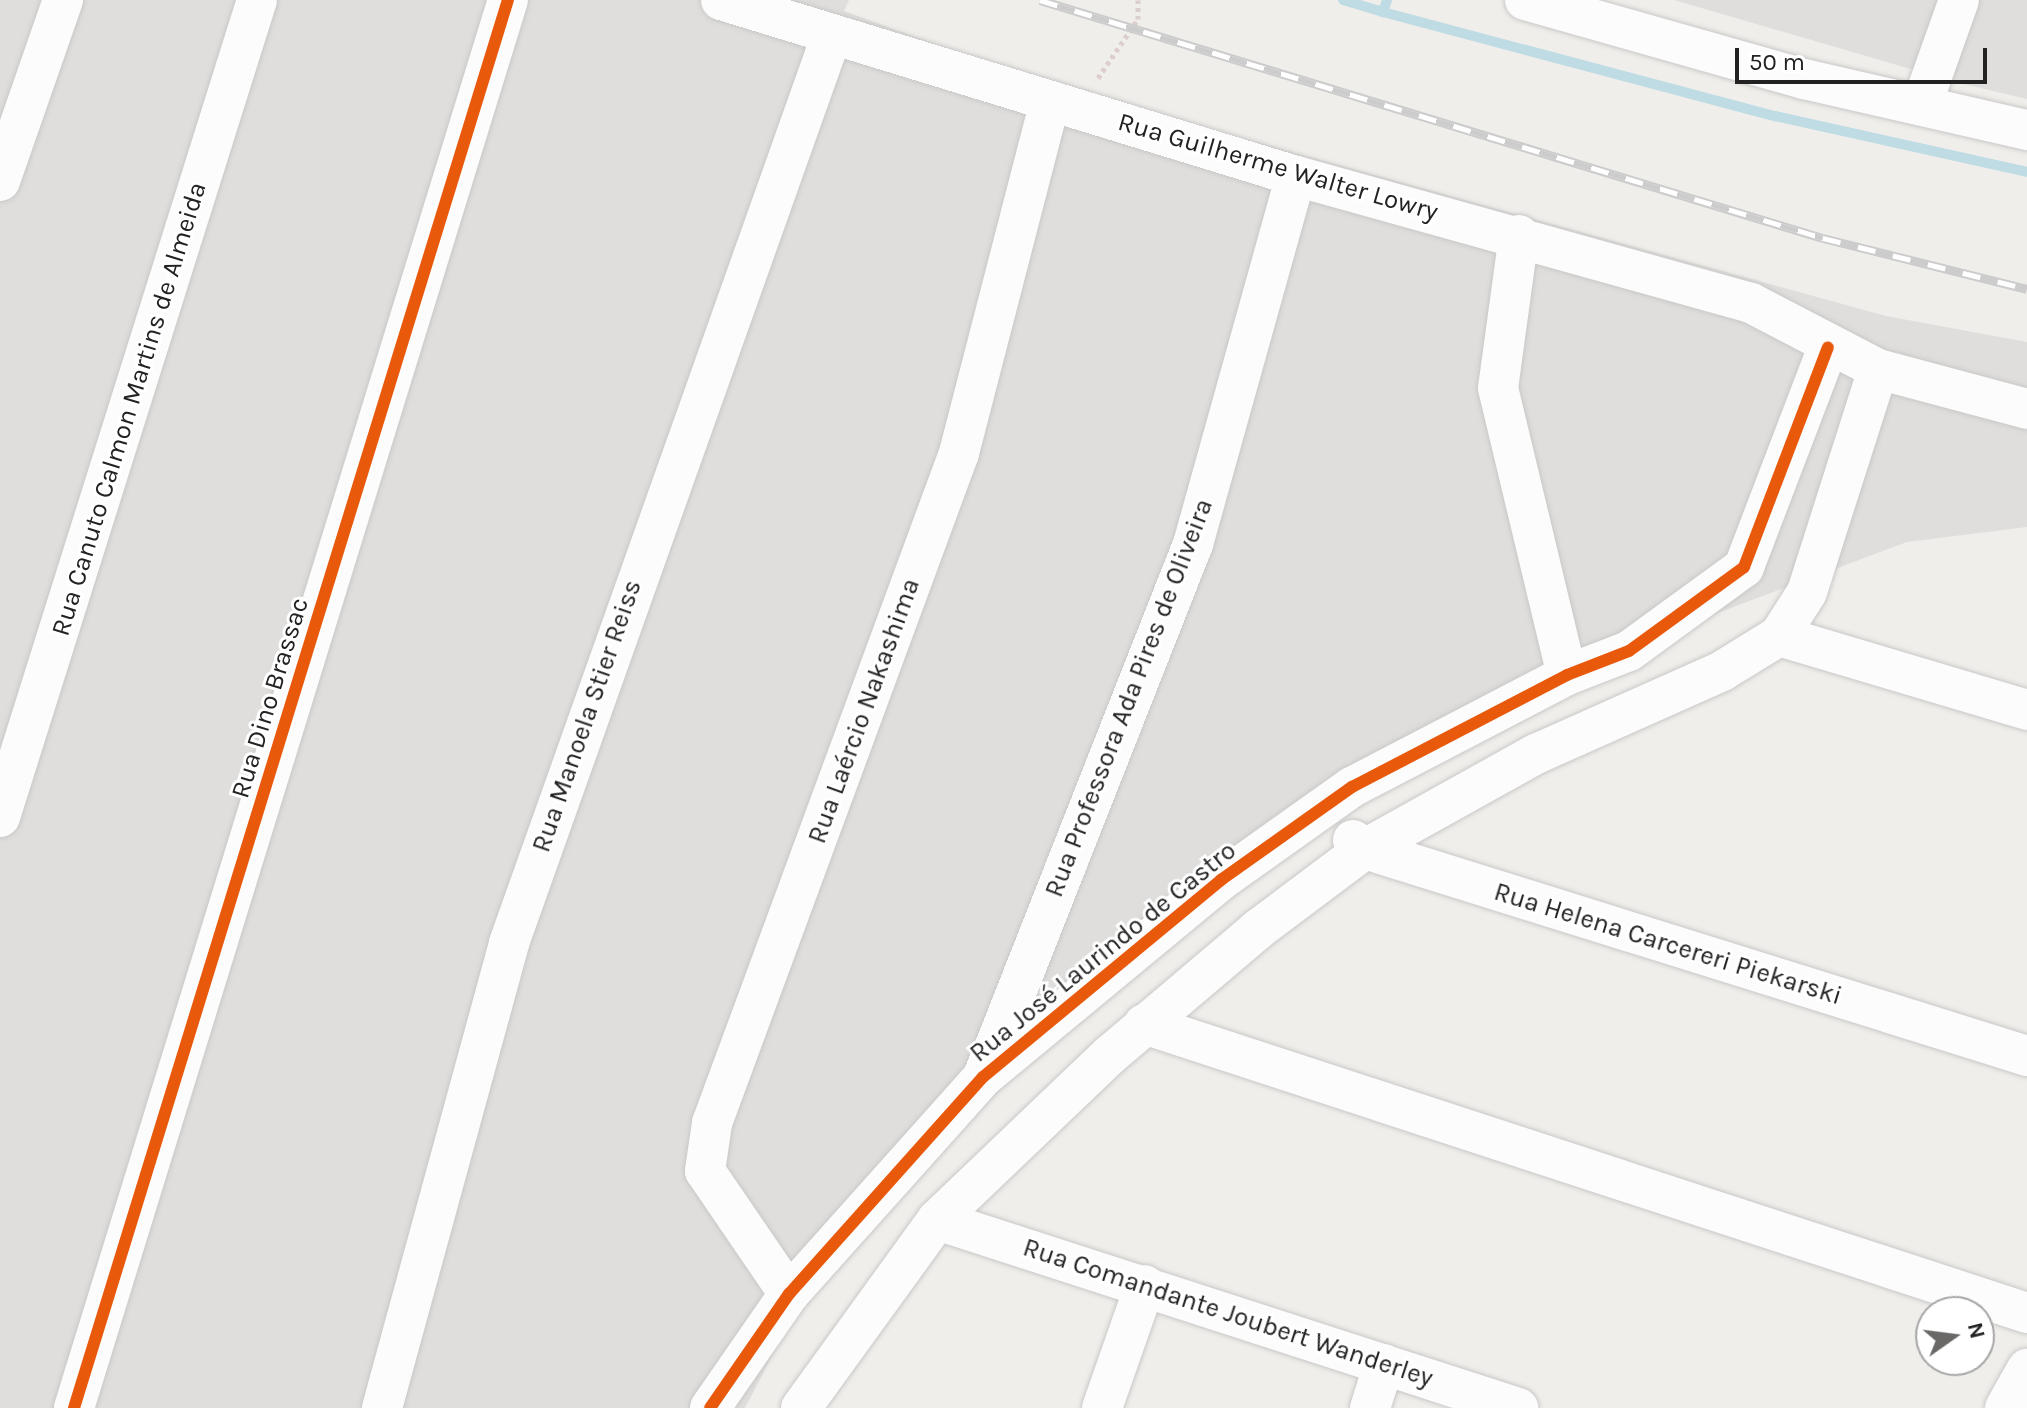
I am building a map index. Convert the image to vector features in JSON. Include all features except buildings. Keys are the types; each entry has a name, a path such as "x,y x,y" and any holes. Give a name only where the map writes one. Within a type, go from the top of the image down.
{"street":[{"path":"0,181 63,0"},
{"name":"Rua Canuto Calmon Martins de Almeida","path":"0,817 257,0"},
{"name":"Rua Dino Brassac","path":"74,1408 508,0"},
{"name":"Rua Guilherme Walter Lowry","path":"721,0 831,37 1296,176 1519,235 1751,303 1828,347"},
{"path":"1525,0 1804,79 2027,130"},
{"path":"1922,104 1959,0"},
{"name":"Rua Manoela Stier Reiss","path":"382,1408 509,943 831,37"},
{"name":"Rua Laércio Nakashima","path":"789,1294 705,1171 712,1123 959,453 1050,102"},
{"name":"Rua Professora Ada Pires de Oliveira","path":"983,1077 1193,544 1296,176"},
{"path":"1519,235 1498,388 1567,675"},
{"path":"1828,347 1878,369 2027,409"},
{"name":"Rua José Laurindo de Castro","path":"710,1408 789,1294 983,1077 1221,880 1352,787 1567,675 1629,651 1744,567 1828,347"},
{"path":"801,1408 937,1220 1144,1024 1365,849 1536,754 1722,671 1779,636 1807,592 1878,369"},
{"path":"1779,636 2027,710"},
{"name":"Rua Helena Carcereri Piekarski","path":"1319,812 1365,849 2027,1056"},
{"path":"1144,1024 2027,1313"},
{"name":"Rua Comandante Joubert Wanderley","path":"937,1220 1518,1408"},
{"path":"1102,1408 1145,1285"},
{"path":"1370,1408 1384,1364"},
{"path":"2005,1408 2027,1369"}],"path":[{"path":"1093,92 1103,64 1138,19 1138,0"}],"shaded area":[{"path":"0,0 849,0 844,11 1045,84 1886,316 2027,342 2027,527 1907,542 1568,669 1329,814 1003,1087 798,1306 745,1408 0,1408"},
{"path":"1674,0 2027,0 2027,99 1955,82"}],"waterway":[{"path":"1343,0 1383,12"},
{"path":"1387,0 1383,12 1775,116 2027,172"}],"railway":[{"path":"1040,0 1823,238 2027,289"}],"cycle path":[{"path":"74,1408 508,0"},
{"path":"710,1408 789,1294 983,1077 1221,880 1352,787 1567,675 1629,651 1744,567 1828,347"}]}
